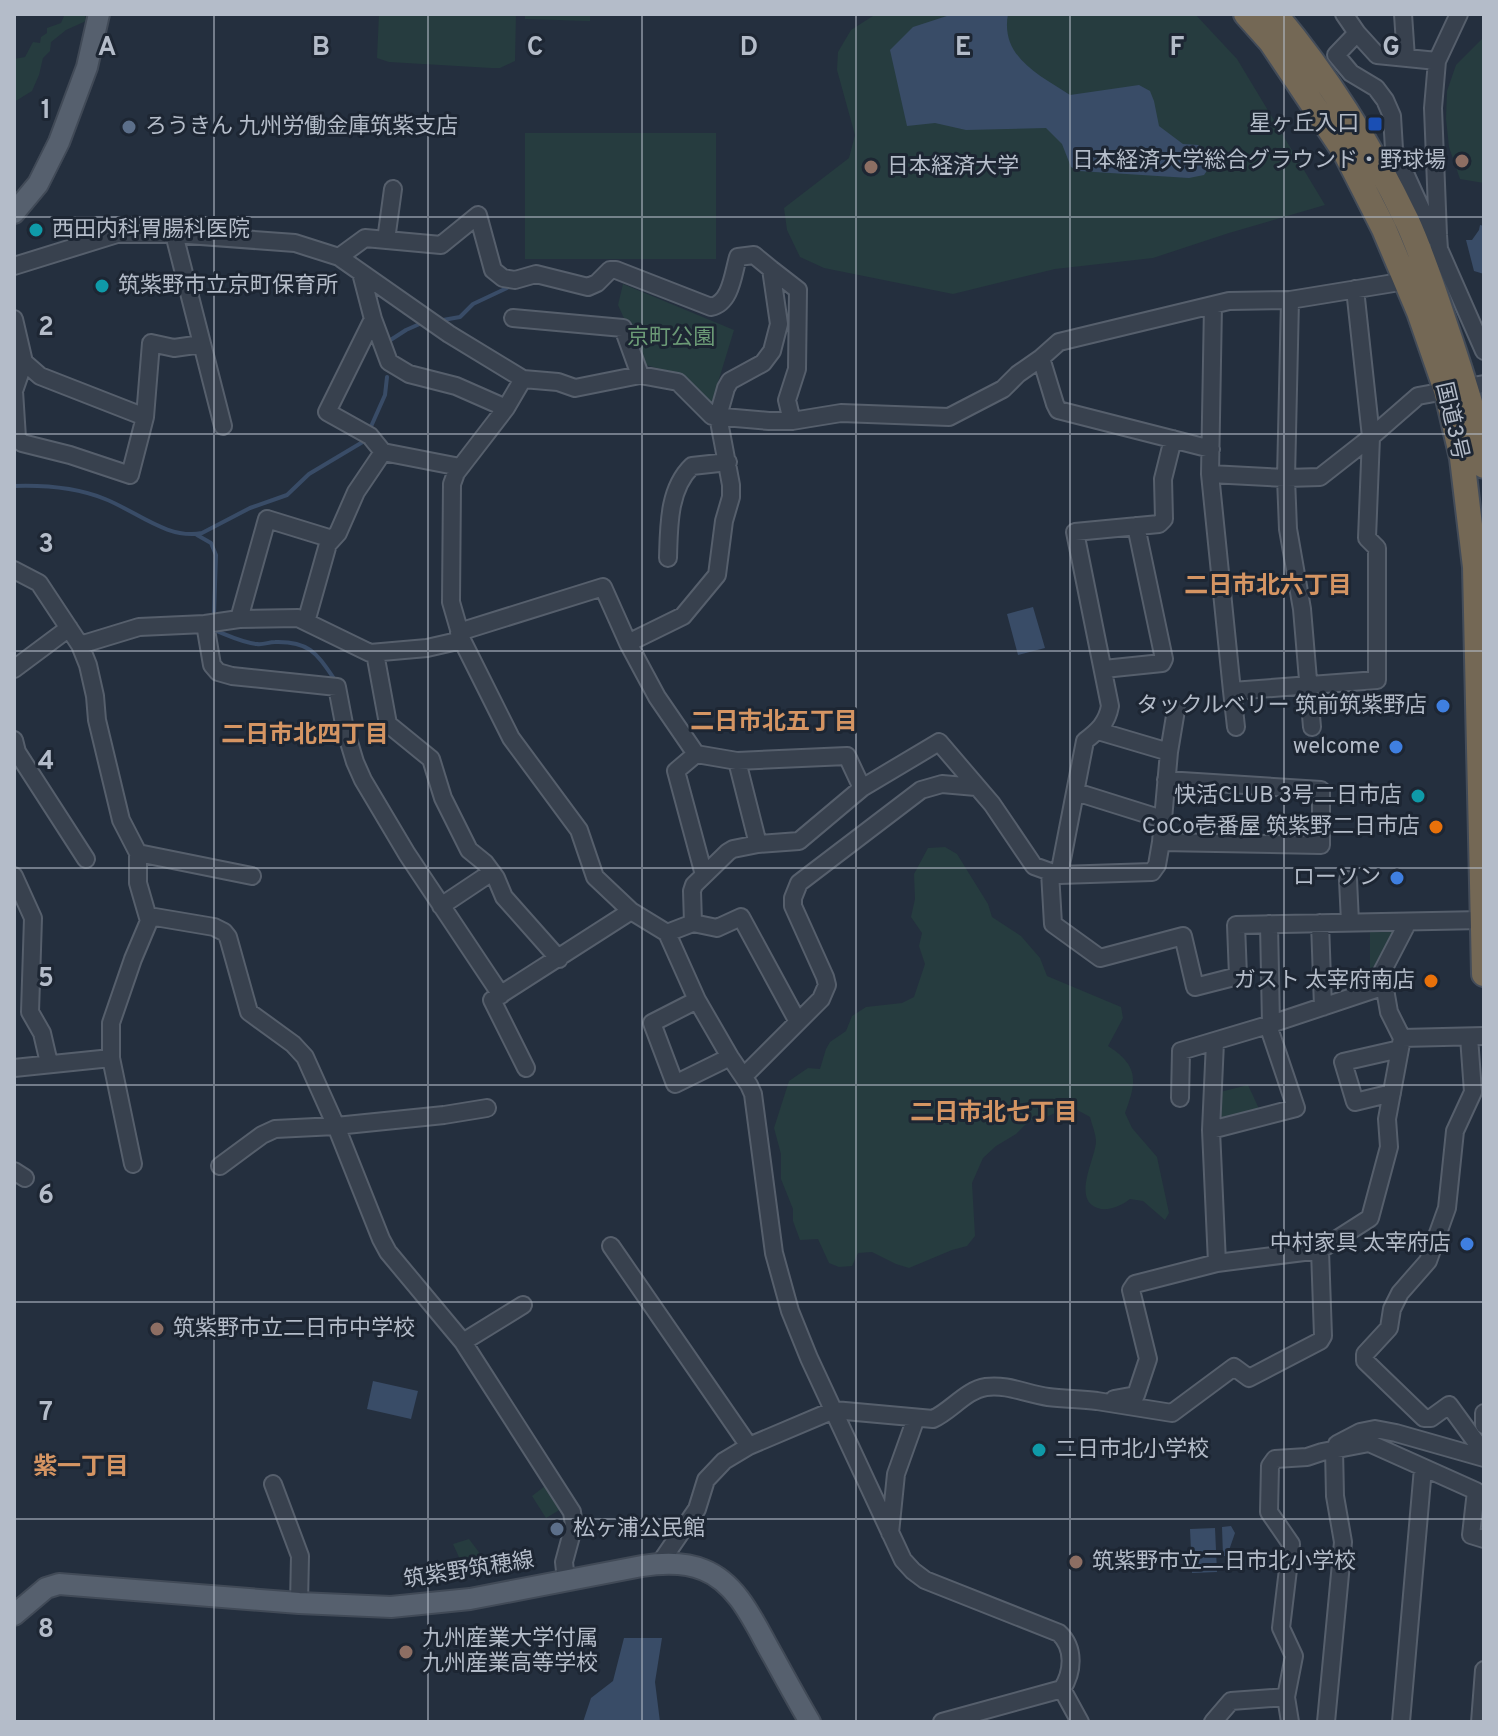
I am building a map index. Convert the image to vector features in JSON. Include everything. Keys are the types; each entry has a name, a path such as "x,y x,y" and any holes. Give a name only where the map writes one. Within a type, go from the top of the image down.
{"highway":[{"name":"国道3号","path":"1246,14 1271,42 1346,154 1406,281 1465,387 1462,458 1475,567 1484,974"},
{"name":"国道3号","path":"1275,14 1323,77 1366,144 1407,221 1465,387 1484,466"}],"main road":[{"path":"14,213 38,184 59,142 87,67 99,14"},
{"name":"筑紫野筑穂線","path":"14,1615 35,1595 59,1584 391,1607 455,1602 660,1563 703,1569 726,1584 744,1605 810,1722"}],"street":[{"path":"1344,14 1377,55 1437,61"},
{"path":"1403,14 1406,58"},
{"path":"1439,249 1433,108 1437,61 1459,14"},
{"path":"1357,33 1336,55 1351,73 1376,88 1385,100 1392,116 1394,149 1484,351"},
{"path":"386,240 393,189"},
{"path":"339,257 362,239 441,245 478,215 493,270 503,278 515,280 536,274 588,287 610,270 616,270 716,307 726,298 738,257 754,255 798,290 797,369 787,400 792,421"},
{"path":"14,266 112,235 174,234 295,243 339,257 449,334 523,379 558,382 575,388 640,375 678,382 712,416 769,421 792,421 841,413 949,417 1003,389 1059,342 1229,301 1290,300 1406,281"},
{"path":"174,234 223,426"},
{"path":"628,643 683,616 717,575 724,521 731,497 728,462 718,416 730,381 763,363 772,351 779,324 771,269"},
{"path":"361,273 389,362 409,374 456,386 506,408"},
{"path":"1232,691 1377,680 1377,548 1367,538 1371,437 1355,289"},
{"path":"1290,300 1286,478 1288,529 1302,609 1312,727"},
{"path":"1213,305 1210,474 1236,727"},
{"path":"513,318 623,328 640,375"},
{"path":"14,319 24,362 14,391 17,438 22,443 130,475 145,417 151,343 174,348 202,344"},
{"path":"373,319 327,412 370,436 383,452 460,467"},
{"path":"1041,358 1058,410 1211,449"},
{"path":"24,362 40,376 145,417"},
{"path":"523,379 506,408 460,467 452,484 451,602 461,636 511,738 579,830 595,877 631,911 667,933 697,1000 753,1094 774,1253 790,1311 903,1560 925,1580 1064,1637 1070,1657 1069,1675 1062,1689 942,1722"},
{"path":"1210,474 1320,477 1418,396 1465,387"},
{"path":"1173,439 1163,479 1164,519 1159,524 1075,532 1110,706 1106,720 1085,741 1076,792 1054,873 1053,924 1100,958 1183,936 1195,987 1238,976 1236,925 1482,920"},
{"path":"306,622 328,544 338,533 356,492 383,452"},
{"path":"668,558 672,505 680,480 692,466 728,462"},
{"path":"239,619 267,519 332,539"},
{"path":"1104,669 1162,663 1164,659 1136,526"},
{"path":"14,570 39,583 80,645 88,665 97,720 121,820 138,853 138,883 149,916 148,927 133,959 111,1023 111,1058 133,1164"},
{"path":"80,645 139,627 298,618 370,653 427,648 603,587 657,697 696,754 737,761 847,756 862,788"},
{"path":"205,624 212,665 218,672 337,687 345,729 363,780 407,854 501,995"},
{"path":"14,669 69,628"},
{"path":"375,653 388,724 431,759 443,798 469,850 485,863 504,897 559,959"},
{"path":"693,923 694,885 733,849 799,841 862,788 939,742 992,804 1034,866 1054,873 1152,872 1157,865 1161,842 1176,710"},
{"path":"1098,731 1169,752"},
{"path":"14,740 17,752 86,859"},
{"path":"696,754 676,771 704,875"},
{"path":"737,761 758,844"},
{"path":"1161,842 1321,845 1321,790 1166,780"},
{"path":"744,1076 821,999 827,985 793,906 799,883 921,790 942,784 976,787"},
{"path":"1076,792 1162,819"},
{"path":"138,853 252,876"},
{"path":"441,906 492,872"},
{"path":"14,876 33,918 30,1012 42,1033 49,1063"},
{"path":"1348,880 1350,922"},
{"path":"526,1068 492,1000 631,911"},
{"path":"149,916 214,927 224,932 230,942 249,1012 293,1044 305,1057 384,1246 463,1342 572,1512 574,1525 564,1562 566,1580"},
{"path":"667,933 693,923 717,928 741,917 798,1022"},
{"path":"1097,1401 1136,1395 1148,1363 1131,1290 1135,1284 1217,1263 1320,1250 1368,1221 1372,1215 1389,1147 1387,1119 1401,1044 1389,1012 1383,967 1408,922"},
{"path":"1320,923 1323,1007"},
{"path":"1211,1130 1296,1108 1269,1025 1269,924"},
{"path":"1180,1098 1181,1051 1385,986"},
{"path":"697,1000 652,1023 675,1084 730,1057"},
{"path":"1392,1093 1355,1102 1343,1062 1401,1044 1476,1037 1473,1092 1455,1131 1447,1208 1428,1261 1400,1293 1392,1309 1389,1328 1365,1354 1365,1361 1424,1418 1431,1418 1449,1405 1484,1456"},
{"path":"1215,1042 1211,1130 1217,1263"},
{"path":"14,1068 111,1058"},
{"path":"220,1166 254,1140 275,1129 336,1126 487,1108"},
{"path":"611,1246 749,1446"},
{"path":"660,1563 697,1509 706,1480 728,1458 834,1410 933,1419 976,1390 986,1387 1012,1388 1049,1397 1172,1413 1234,1367 1249,1378 1320,1341 1323,1336 1320,1250"},
{"path":"463,1342 523,1305"},
{"path":"1484,1414 1484,1425"},
{"path":"890,1534 896,1474 916,1418"},
{"path":"1328,1451 1360,1432 1375,1429 1484,1456"},
{"path":"1290,1722 1286,1697 1294,1656 1281,1628 1291,1544 1269,1512 1270,1466 1275,1459 1307,1457 1369,1443 1476,1491 1471,1535 1484,1539"},
{"path":"1326,1722 1343,1542 1328,1451"},
{"path":"1401,1722 1423,1468"},
{"path":"273,1484 300,1556 299,1603"},
{"path":"1480,1722 1484,1670"},
{"path":"1062,1689 1080,1722"},
{"path":"1213,1722 1231,1701 1286,1697"}],"green space":[{"path":"63,14 85,14 86,21 66,30 51,42 32,91 14,102 14,59 25,57 33,42 40,43 47,28 61,23"},
{"path":"379,14 516,14 515,61 500,68 491,68 389,62 377,58"},
{"path":"525,14 590,14 590,21 525,19"},
{"path":"876,14 1195,14 1237,59 1325,205 1153,258 1055,269 953,294 824,268 800,257 787,230 784,208 849,158 855,135 837,70 838,52 851,30"},
{"path":"1484,37 1484,183 1460,179 1449,147 1446,119 1447,91 1456,65"},
{"path":"525,133 716,133 716,259 525,259"},
{"name":"京町公園","path":"623,284 734,330 712,402 705,401 694,386 680,376 645,365 618,305"},
{"path":"945,847 957,854 988,904 992,917 1021,936 1040,958 1047,976 1121,1007 1123,1018 1108,1046 1125,1060 1133,1075 1132,1092 1125,1113 1132,1128 1157,1157 1169,1213 1165,1220 1143,1201 1130,1199 1109,1209 1092,1205 1087,1199 1086,1180 1095,1150 1095,1136 1090,1117 1070,1106 1040,1120 1030,1120 983,1158 972,1183 975,1236 967,1246 909,1268 872,1252 858,1253 852,1266 839,1267 829,1263 818,1239 800,1240 793,1221 793,1209 781,1179 781,1154 774,1128 789,1081 808,1068 820,1069 830,1042 846,1031 852,1016 866,1007 902,1003 914,997 925,964 919,946 922,933 911,917 915,899 914,874 928,848"},
{"path":"1370,925 1397,925 1377,980 1370,981"},
{"path":"1248,1085 1260,1111 1222,1121 1217,1114 1220,1092"},
{"path":"545,1486 550,1486 561,1509 546,1518 532,1496"},
{"path":"469,1539 493,1571 468,1577 453,1544"}],"water":[{"path":"953,14 1008,14 1007,29 1016,53 1035,72 1070,95 1139,85 1150,91 1159,126 1183,144 1198,145 1210,154 1211,165 1204,175 1189,178 1079,171 1071,167 1062,144 1046,128 966,130 935,123 907,126 890,50 913,27"},
{"path":"1480,225 1484,226 1484,274 1474,271 1466,240 1472,240"},
{"path":"1033,607 1045,648 1018,655 1007,614"},
{"path":"373,1381 418,1391 411,1419 367,1409"},
{"path":"1231,1526 1235,1533 1227,1556 1223,1556 1222,1527"},
{"path":"1215,1528 1217,1572 1192,1573 1190,1529"},
{"path":"624,1638 662,1638 655,1682 660,1722 583,1722 591,1698 613,1681"}],"waterway":[{"path":"443,320 460,317 473,304 507,288"},
{"path":"389,341 424,322"},
{"path":"369,431 385,395 387,377"},
{"path":"14,486 84,492 117,504 165,528 189,534 202,533 250,508 287,495 309,474 366,440"},
{"path":"197,535 211,543 216,555 214,615"},
{"path":"214,630 252,643 287,642 305,647 317,656 335,680"}],"place":[{"name":"星ヶ丘入口","path":"1375,124"},
{"name":"ろうきん 九州労働金庫筑紫支店","path":"129,127"},
{"name":"日本経済大学総合グラウンド・野球場","path":"1462,161"},
{"name":"日本経済大学","path":"871,167"},
{"name":"西田内科胃腸科医院","path":"36,230"},
{"name":"筑紫野市立京町保育所","path":"102,286"},
{"name":"タックルベリー 筑前筑紫野店","path":"1443,706"},
{"name":"welcome","path":"1396,747"},
{"name":"快活CLUB 3号二日市店","path":"1418,796"},
{"name":"CoCo壱番屋 筑紫野二日市店","path":"1436,827"},
{"name":"ローソン","path":"1397,878"},
{"name":"ガスト 太宰府南店","path":"1431,981"},
{"name":"中村家具 太宰府店","path":"1467,1244"},
{"name":"筑紫野市立二日市中学校","path":"157,1329"},
{"name":"二日市北小学校","path":"1039,1450"},
{"name":"松ヶ浦公民館","path":"557,1529"},
{"name":"筑紫野市立二日市北小学校","path":"1076,1562"},
{"name":"九州産業大学付属 九州産業高等学校","path":"406,1652"}],"district":[{"name":"二日市北六丁目","path":"1268,587"},
{"name":"二日市北五丁目","path":"774,723"},
{"name":"二日市北四丁目","path":"305,736"},
{"name":"二日市北七丁目","path":"994,1114"},
{"name":"紫一丁目","path":"81,1468"}]}
